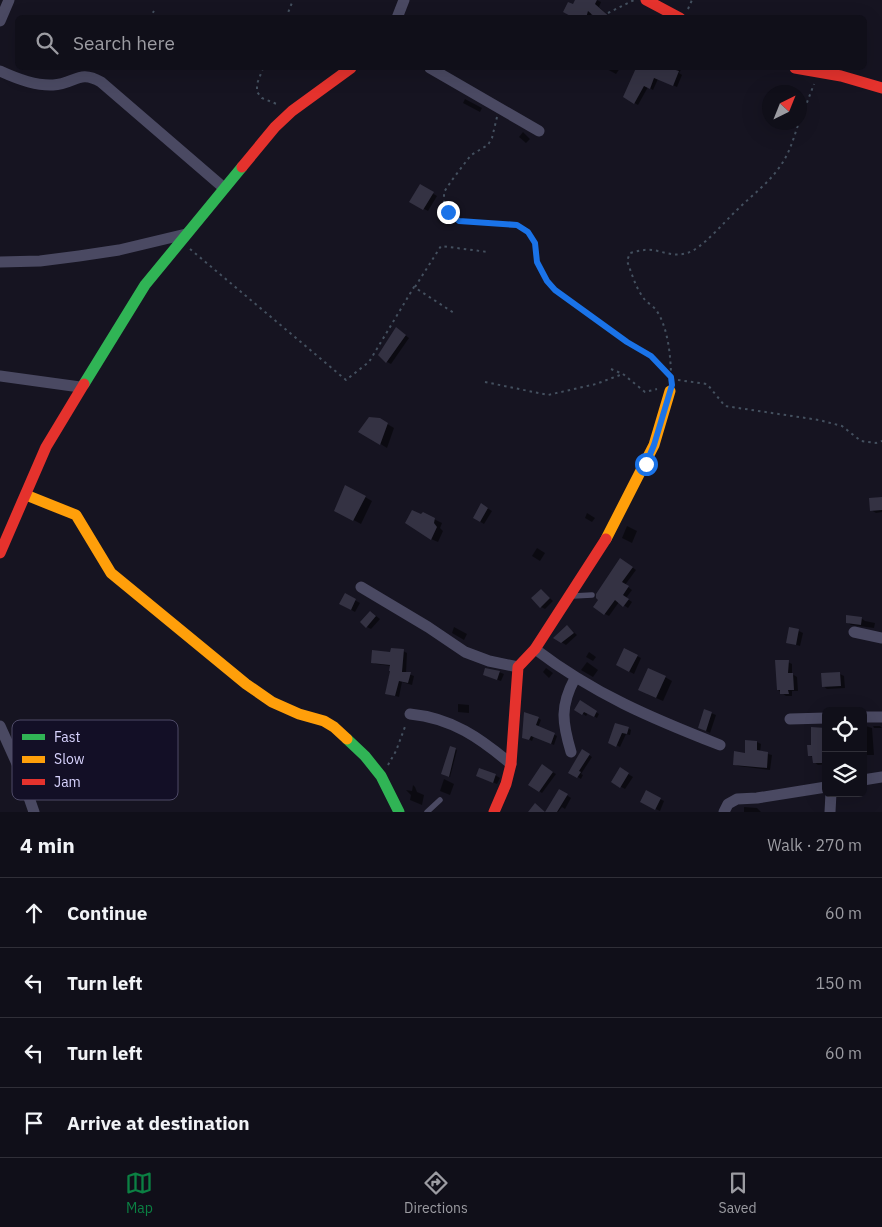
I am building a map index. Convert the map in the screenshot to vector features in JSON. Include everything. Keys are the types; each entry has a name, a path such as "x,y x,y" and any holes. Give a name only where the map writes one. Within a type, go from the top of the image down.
{"street":[{"path":"0,20 9,0"},
{"path":"397,15 404,0"},
{"path":"646,0 674,15"},
{"path":"0,70 40,84 52,85 85,76 93,77 224,188"},
{"path":"0,551 46,447 80,387 145,285 275,127 292,111 348,70"},
{"path":"434,70 539,131"},
{"path":"805,70 841,76 882,88"},
{"path":"0,262 40,261 119,250 183,238"},
{"path":"0,376 80,387"},
{"path":"494,812 506,784 511,764 518,667 535,649 609,535 646,464 654,445 670,391"},
{"path":"26,495 76,516 111,573 246,684 272,702 299,714 324,721 334,727 365,756 381,776 399,812"},
{"path":"361,587 465,652 489,661 518,667"},
{"path":"854,632 882,638"},
{"path":"535,649 575,678 634,710 720,746"},
{"path":"571,752 564,724 563,710 567,692 575,678"},
{"path":"410,714 440,720 464,730 511,764"},
{"path":"867,717 882,717"},
{"path":"790,719 822,718"},
{"path":"0,726 12,753"},
{"path":"867,779 882,777"},
{"path":"724,812 728,804 737,799 757,798 822,788"},
{"path":"830,812 831,797"},
{"path":"30,800 34,812"}],"lane":[{"path":"568,596 592,594"},
{"path":"427,812 440,800"}],"path":[{"path":"287,15 293,0"},
{"path":"608,13 634,0"},
{"path":"151,15 154,11"},
{"path":"263,70 257,84 257,92 262,98 292,111"},
{"path":"807,102 819,73"},
{"path":"499,107 492,138 488,145 471,155 444,192 444,204 448,212 459,221 517,225 528,232 535,243 537,262 547,281 555,290 627,342 651,356 671,377 680,381 707,384 725,406 819,420 842,426 861,441 876,443 882,441"},
{"path":"610,369 623,374 645,392 658,388 670,391 671,363 663,324 656,309 645,300 634,280 627,261 630,253 652,250 669,255 687,253 696,248 766,184 787,155 796,130"},
{"path":"183,238 346,380 369,362 441,246 488,252"},
{"path":"414,288 454,314"},
{"path":"485,382 548,395 596,384 623,374"},
{"path":"381,776 396,752 410,714"}],"building":[{"path":"575,0 597,0 595,4 608,15 593,15 588,11 587,15 568,15 563,12 568,2 573,4"},
{"path":"635,70 679,71 673,86 654,78 650,89 644,86 634,104 623,97"},
{"path":"420,184 434,192 423,210 409,202"},
{"path":"396,327 406,335 386,363 378,355"},
{"path":"369,417 380,418 388,423 380,445 358,432"},
{"path":"345,485 366,496 353,521 334,511"},
{"path":"882,497 882,510 870,511 869,498"},
{"path":"481,503 488,508 480,522 473,518"},
{"path":"412,510 421,514 423,512 435,518 434,523 437,527 431,540 405,523"},
{"path":"620,558 633,567 622,582 629,586 623,595 629,599 623,607 615,600 604,615 593,607 598,600 596,594"},
{"path":"541,589 550,598 540,608 531,598"},
{"path":"345,593 356,599 351,610 339,604"},
{"path":"370,611 376,616 366,628 360,622"},
{"path":"846,615 862,617 861,625 846,623"},
{"path":"567,625 574,633 561,643 553,638"},
{"path":"789,627 799,629 796,645 786,643"},
{"path":"391,648 404,649 402,672 411,672 408,683 399,681 395,696 385,694 390,665 371,663 372,650 390,652"},
{"path":"624,648 638,655 629,672 616,665"},
{"path":"775,660 789,660 788,673 793,673 794,690 788,690 789,694 780,694 780,690 777,690"},
{"path":"485,668 500,671 497,680 483,675"},
{"path":"648,668 666,676 656,698 638,690"},
{"path":"840,672 841,686 822,687 821,673"},
{"path":"580,700 597,711 594,717 584,712 582,715 574,710"},
{"path":"704,709 712,712 706,731 698,728"},
{"path":"524,712 539,717 536,725 555,733 551,744 531,736 529,740 522,738"},
{"path":"615,723 629,727 627,734 622,733 616,747 608,743"},
{"path":"811,727 822,728 822,763 813,763 812,756 808,756 807,745 811,745"},
{"path":"745,740 757,741 757,750 768,752 767,768 733,765 734,751 745,753"},
{"path":"450,746 456,748 449,777 441,774"},
{"path":"582,749 590,754 579,771 581,772 577,778 568,773"},
{"path":"542,764 553,772 539,792 528,785"},
{"path":"620,767 629,773 620,788 611,782"},
{"path":"479,768 496,774 493,783 476,776"},
{"path":"559,789 568,794 557,812 545,812"},
{"path":"646,790 661,798 655,810 640,802"},
{"path":"535,803 545,812 528,812"}],"traffic: fast":[{"path":"84,384 145,285 242,167"},
{"path":"347,739 365,756 381,776 399,812"}],"traffic: slow":[{"path":"606,539 654,445 670,391"},
{"path":"26,495 76,515 111,573 246,684 272,702 299,714 324,721 347,739"}],"traffic: jam":[{"path":"646,0 674,15"},
{"path":"242,167 275,127 292,111 348,70"},
{"path":"806,70 841,76 882,88"},
{"path":"0,553 46,447 84,384"},
{"path":"494,812 506,784 511,764 518,667 535,649 606,539"}],"route":[{"path":"448,212 459,221 517,225 528,232 535,243 537,262 547,281 555,290 627,342 651,356 671,377 672,385 654,445 646,464"}]}
